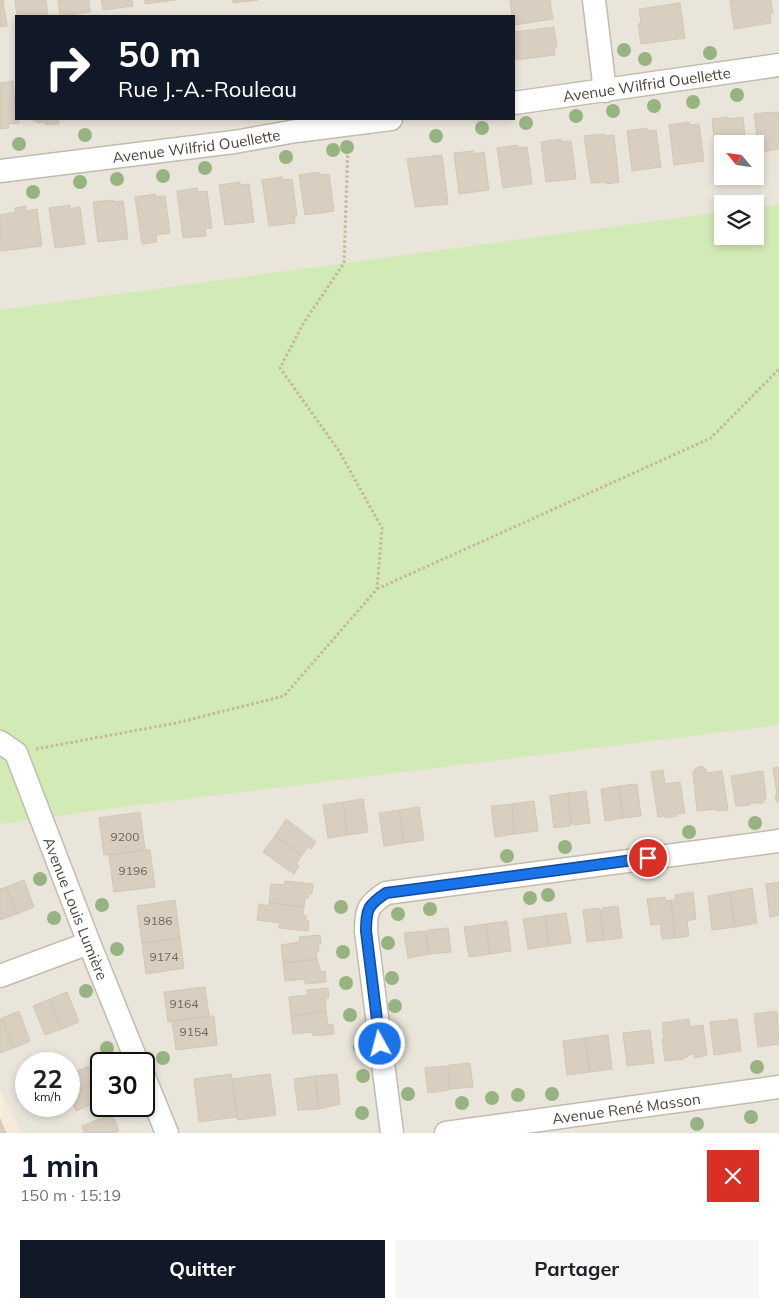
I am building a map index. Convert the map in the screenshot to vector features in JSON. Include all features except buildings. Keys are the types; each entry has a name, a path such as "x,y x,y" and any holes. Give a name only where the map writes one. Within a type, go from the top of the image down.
{"street":[{"path":"594,0 605,91"},
{"name":"Avenue Wilfrid Ouellette","path":"515,103 779,65"},
{"name":"Avenue Wilfrid Ouellette","path":"0,171 234,142 296,131 383,120"},
{"name":"Avenue Louis Lumière","path":"8,747 133,1052"},
{"path":"392,1133 366,931 366,916 372,902 386,893 779,841"},
{"path":"0,976 88,943"},
{"name":"Avenue René Masson","path":"446,1133 779,1087"},
{"path":"155,1104 167,1133"}],"path":[{"path":"349,124 344,264 303,324 280,368 340,451 382,528 377,589"},
{"path":"8,747 176,723 284,696 377,589 711,438 779,369"}],"shaded area":[{"path":"0,0 779,0 779,1133 21,1133 0,1092"},
{"path":"1,1091 21,1133 0,1133"}],"green space":[{"path":"779,205 779,725 113,808 0,824 0,310 714,213 714,245 764,245 764,207"}],"route":[{"path":"380,1044 366,931 366,916 372,902 386,893 648,858"}]}
